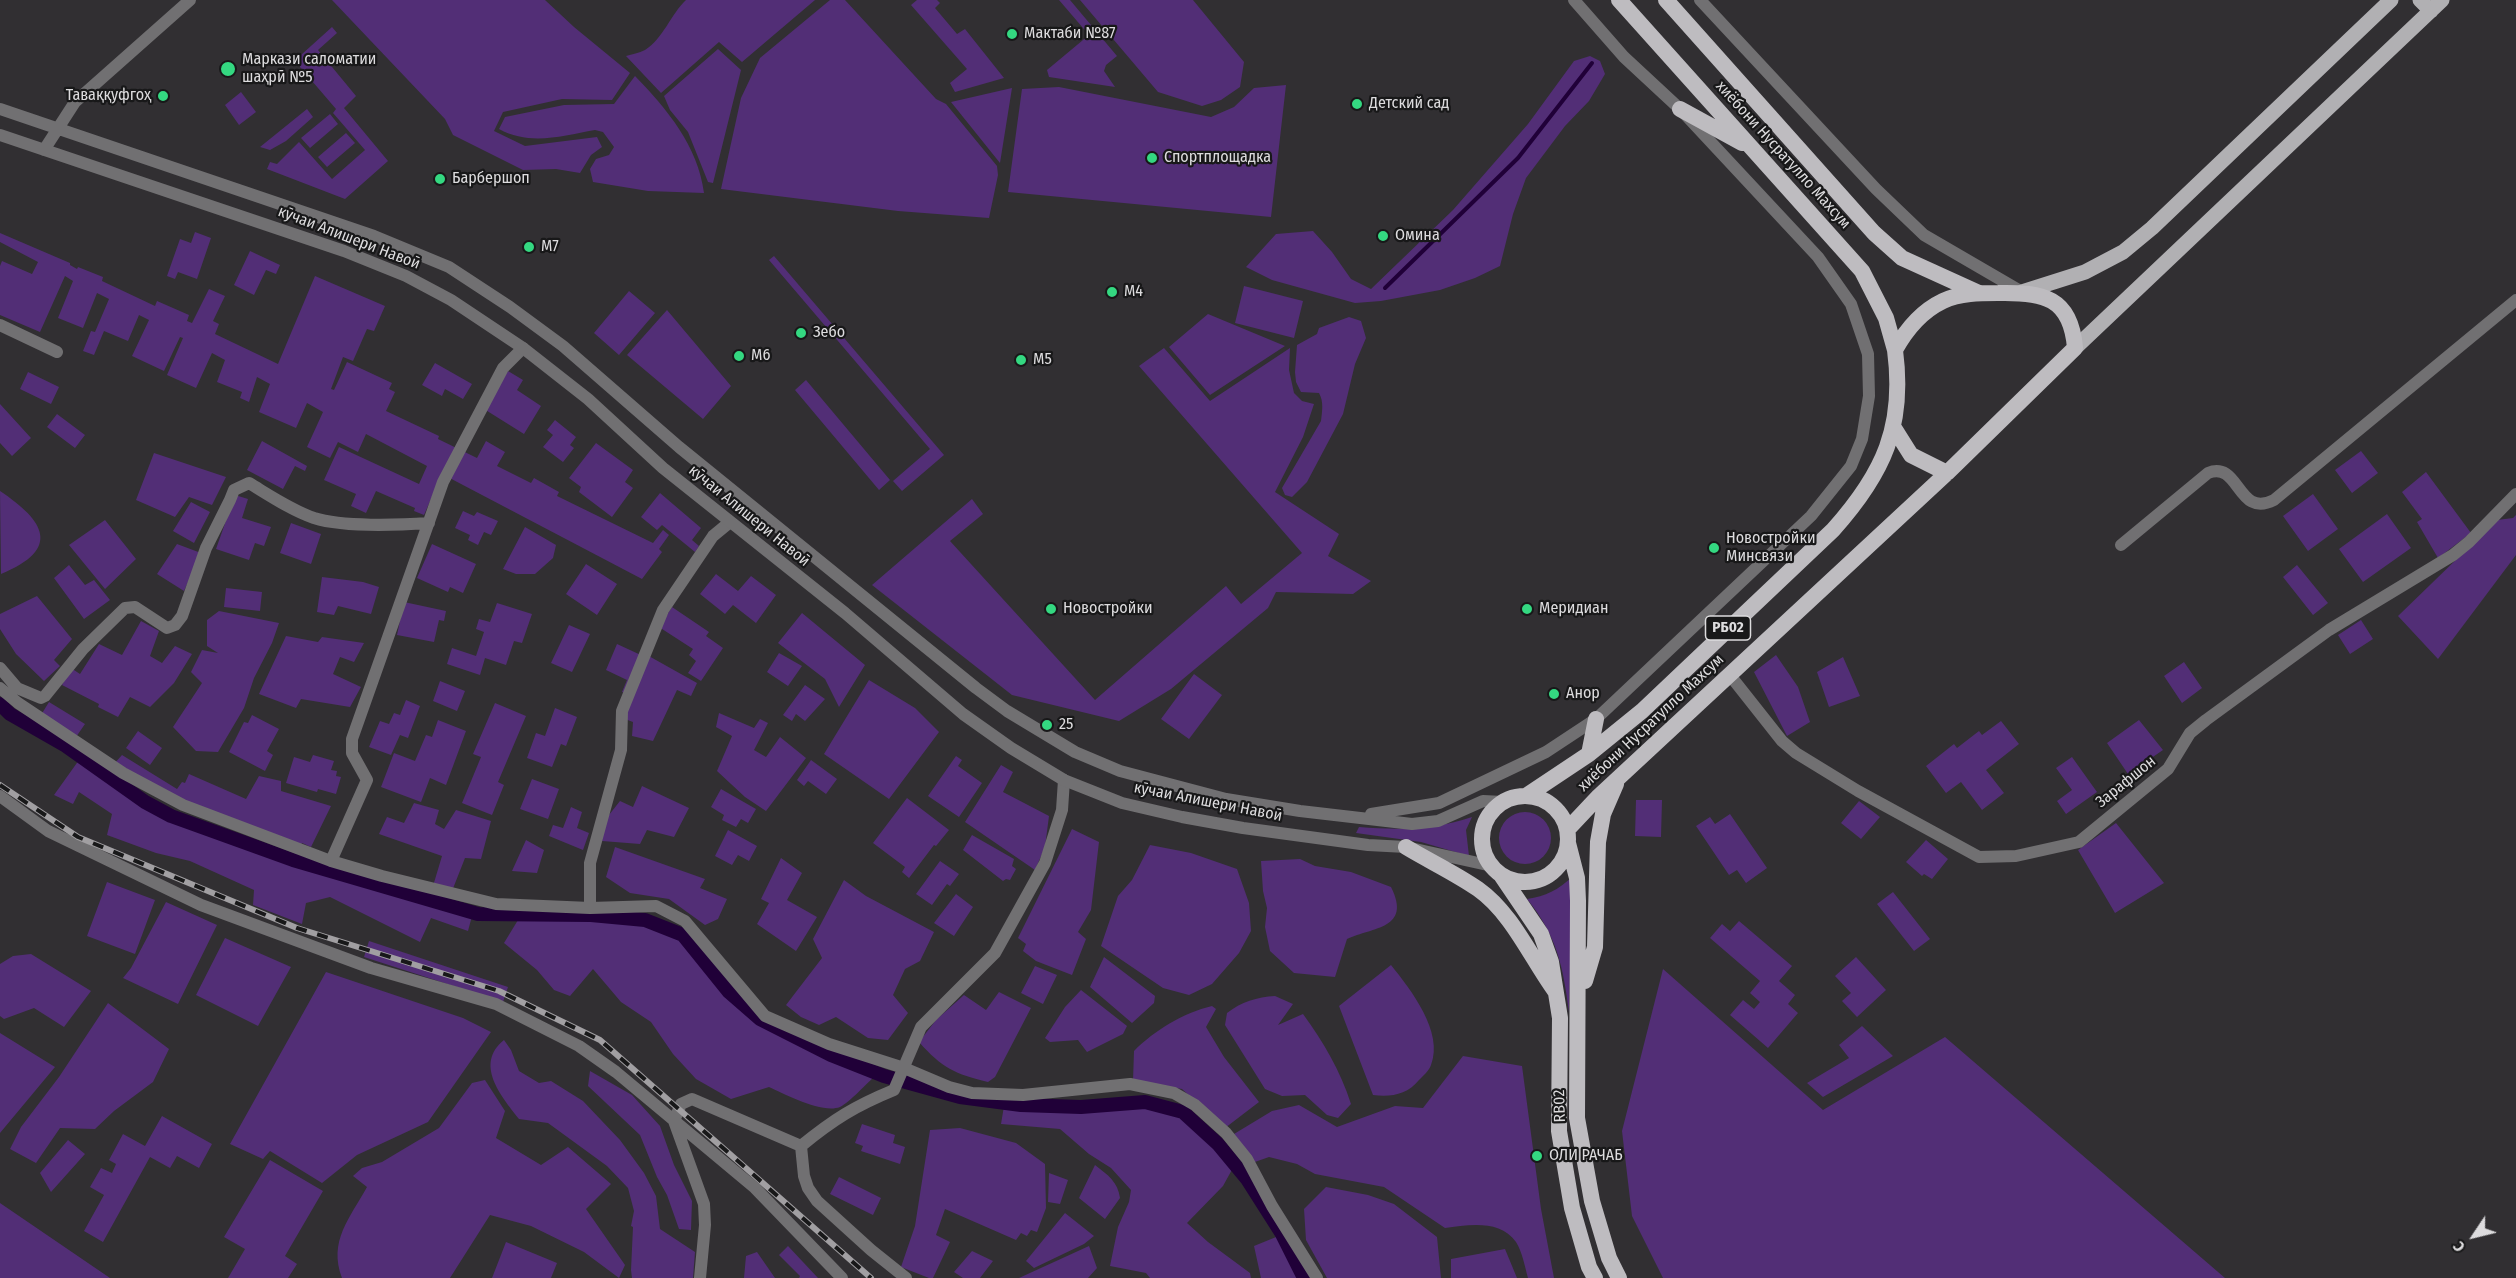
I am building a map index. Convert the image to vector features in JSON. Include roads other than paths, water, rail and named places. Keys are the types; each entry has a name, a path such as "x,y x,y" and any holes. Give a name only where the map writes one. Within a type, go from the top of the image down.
{"highway":[{"name":"хиёбони Нусратулло Махсум","path":"1526,796 1589,753 1642,711 1833,530 1870,486 1894,428 1899,376 1895,350 1886,318 1862,271 1619,0"},
{"name":"хиёбони Нусратулло Махсум","path":"1666,0 1874,233 1902,258 1979,293"},
{"path":"1680,109 1755,151"},
{"path":"1895,350 1917,319 1942,301 1979,293 2022,292 2046,297 2060,307 2071,321 2075,348"},
{"name":"хиёбони Нусратулло Махсум","path":"1567,837 1599,796 1947,473 2075,348"},
{"path":"1894,428 1911,455 1947,473"},
{"path":"1589,753 1596,719"},
{"path":"1579,999 1595,947 1600,830 1603,814 1617,781"},
{"path":"1526,796 1548,803 1563,819 1578,878 1579,999"},
{"name":"РБ02","path":"1503,802 1526,796"},
{"path":"1496,871 1485,856 1483,831 1487,819 1503,802"},
{"name":"РБ02","path":"1496,871 1522,882 1543,878 1560,864 1567,837"},
{"path":"1406,847 1478,889 1490,900 1512,926 1558,995"},
{"name":"RB02","path":"1496,871 1541,934 1551,962 1560,1018 1558,1131 1572,1208 1589,1267 1595,1278"},
{"name":"RB02","path":"1579,999 1577,1118 1592,1201 1609,1258 1619,1278"}],"main road":[{"path":"2022,292 2085,272 2122,252 2152,228 2391,0"},
{"path":"2420,0 2437,5"},
{"path":"2075,348 2437,5"}],"street":[{"path":"44,150 56,128 75,102 190,0"},
{"path":"1337,815 1386,813 1439,803 1546,752 1596,719 1811,516 1851,465 1862,440 1869,396 1868,354 1851,304 1818,256 1680,109 1624,57 1574,0"},
{"path":"1700,0 1876,189 1924,235 2022,292"},
{"name":"кӯчаи Алишери Навоӣ","path":"0,109 352,228 449,267 510,307 563,346 680,447 976,688 1024,722 1075,752 1120,771 1226,799 1412,824 1438,821 1483,801 1503,802"},
{"name":"кӯчаи Алишери Навоӣ","path":"0,135 344,251 406,276 451,300 523,348 588,399 663,468 845,613 963,714 1011,748 1064,780 1122,803 1182,817 1243,828 1406,847 1496,871"},
{"path":"2121,545 2208,473 2216,470 2225,473 2252,504 2263,506 2274,500 2516,300"},
{"path":"0,325 57,352"},
{"path":"331,861 367,780 352,753 352,739 443,482 503,368 523,348"},
{"path":"0,668 17,688 41,698 83,650 125,608 135,607 167,628 175,625 182,616 206,548 234,490 249,483 280,502 315,518 396,526 429,524"},
{"name":"Зарафшон","path":"1729,675 1782,741 1796,753 1858,791 1979,856 2016,856 2079,842 2168,770 2190,733 2206,720 2329,630 2453,555 2516,494"},
{"path":"590,908 590,863 621,750 622,711 663,610 713,536 730,522"},
{"path":"0,688 18,703 123,773 183,805 331,861 496,904 590,908 656,906 685,921 765,1016 829,1044 904,1068 949,1087 972,1092 1023,1095 1130,1084 1174,1093 1202,1112 1226,1133 1247,1158 1272,1206 1317,1278"},
{"path":"801,1146 833,1119 894,1090 921,1027 995,953 1045,863 1062,810 1064,780"},
{"path":"0,796 48,831 201,904 371,968 496,1004 516,1012 579,1046 616,1072 755,1188 842,1278"},
{"path":"700,1278 705,1225 704,1204 674,1121 681,1104 692,1099 801,1146"},
{"path":"801,1146 804,1176 808,1188 817,1201 906,1278"}],"waterway":[{"path":"1385,288 1518,158 1592,63"},
{"path":"0,704 10,714 66,746 145,802 171,816 293,860 478,914 591,915 645,920 683,935 729,992 760,1019 831,1055 884,1076 960,1097 1021,1105 1081,1107 1145,1102 1183,1112 1218,1144 1247,1179 1282,1234 1304,1278"}],"railway":[{"path":"0,785 78,837 297,928 499,991 600,1040 871,1278"}],"place":[{"name":"Мактаби №87","path":"1012,34"},
{"name":"Маркази саломатии шаҳрӣ №5","path":"228,69"},
{"name":"Таваққуфгоҳ","path":"163,96"},
{"name":"Детский сад","path":"1357,104"},
{"name":"Спортплощадка","path":"1152,158"},
{"name":"Барбершоп","path":"440,179"},
{"name":"Омина","path":"1383,236"},
{"name":"М7","path":"529,247"},
{"name":"М4","path":"1112,292"},
{"name":"Зебо","path":"801,333"},
{"name":"М6","path":"739,356"},
{"name":"М5","path":"1021,360"},
{"name":"Новостройки Минсвязи","path":"1714,548"},
{"name":"Новостройки","path":"1051,609"},
{"name":"Меридиан","path":"1527,609"},
{"name":"Анор","path":"1554,694"},
{"name":"25","path":"1047,725"},
{"name":"ОЛИ РАЧАБ","path":"1537,1156"}]}
